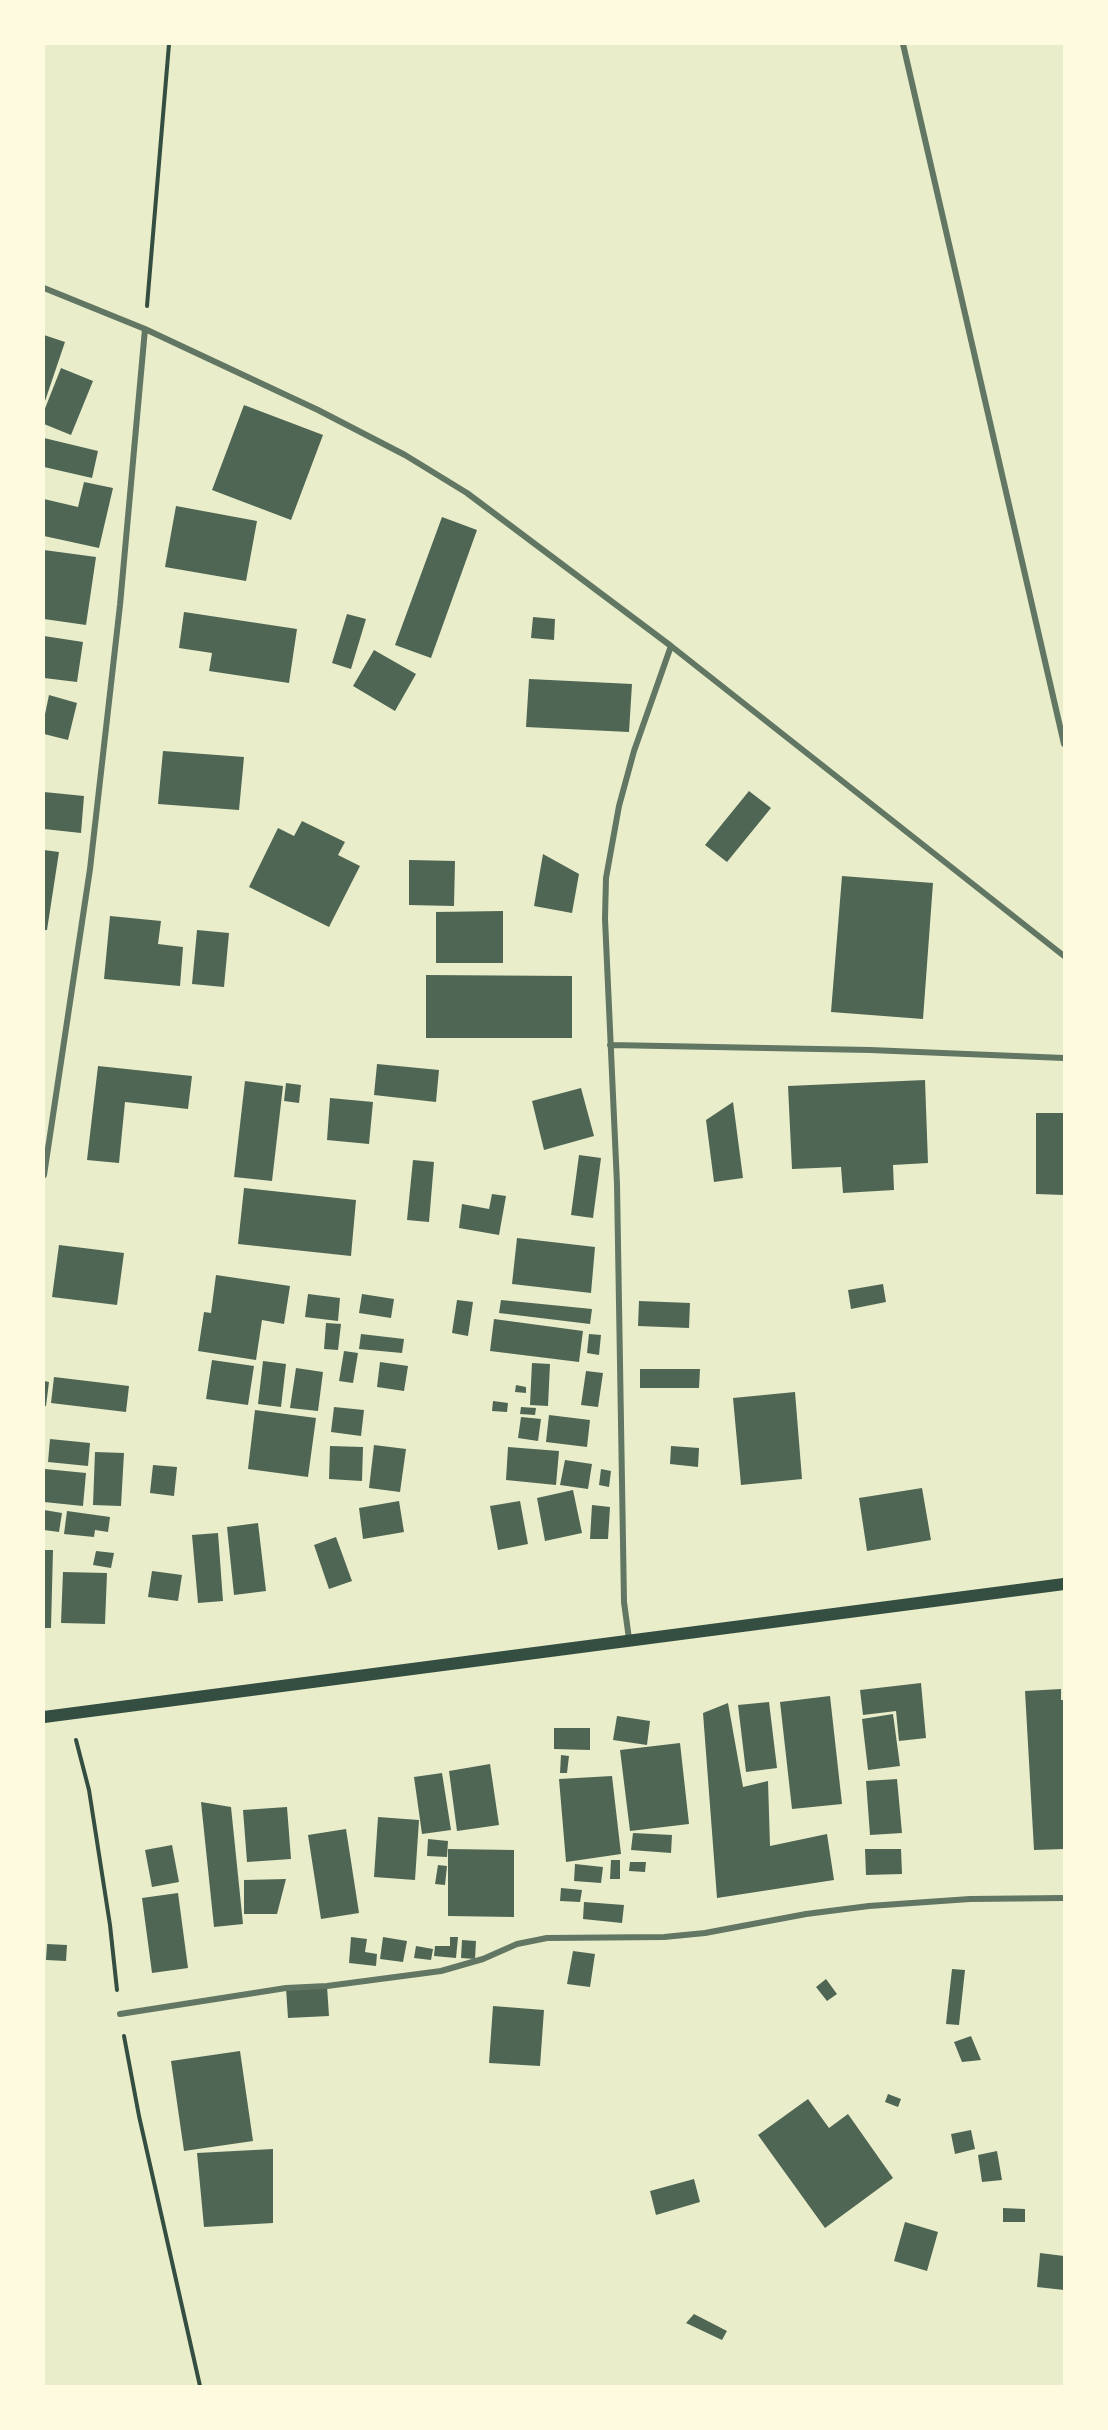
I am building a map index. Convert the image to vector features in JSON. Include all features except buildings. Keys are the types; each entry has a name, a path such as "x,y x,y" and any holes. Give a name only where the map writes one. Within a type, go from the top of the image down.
{"main road":[{"path":"44,1717 1065,1584"}],"street":[{"path":"903,44 1065,744"},
{"path":"44,288 146,329 318,410 405,455 466,493 671,646 1065,956"},
{"path":"44,1175 90,869 120,605 146,329"},
{"path":"629,1639 624,1602 617,1184 605,919 609,853 634,751 671,646"},
{"path":"610,1045 870,1050 1065,1058"},
{"path":"120,2014 286,1988 327,1986 441,1971 483,1959 517,1944 547,1938 664,1937 705,1933 806,1914 869,1906 1010,1898 1065,1898"}],"path":[{"path":"146,329 169,44"},
{"path":"69,1713 89,1790 110,1925 120,2014 139,2116 200,2386"}]}
